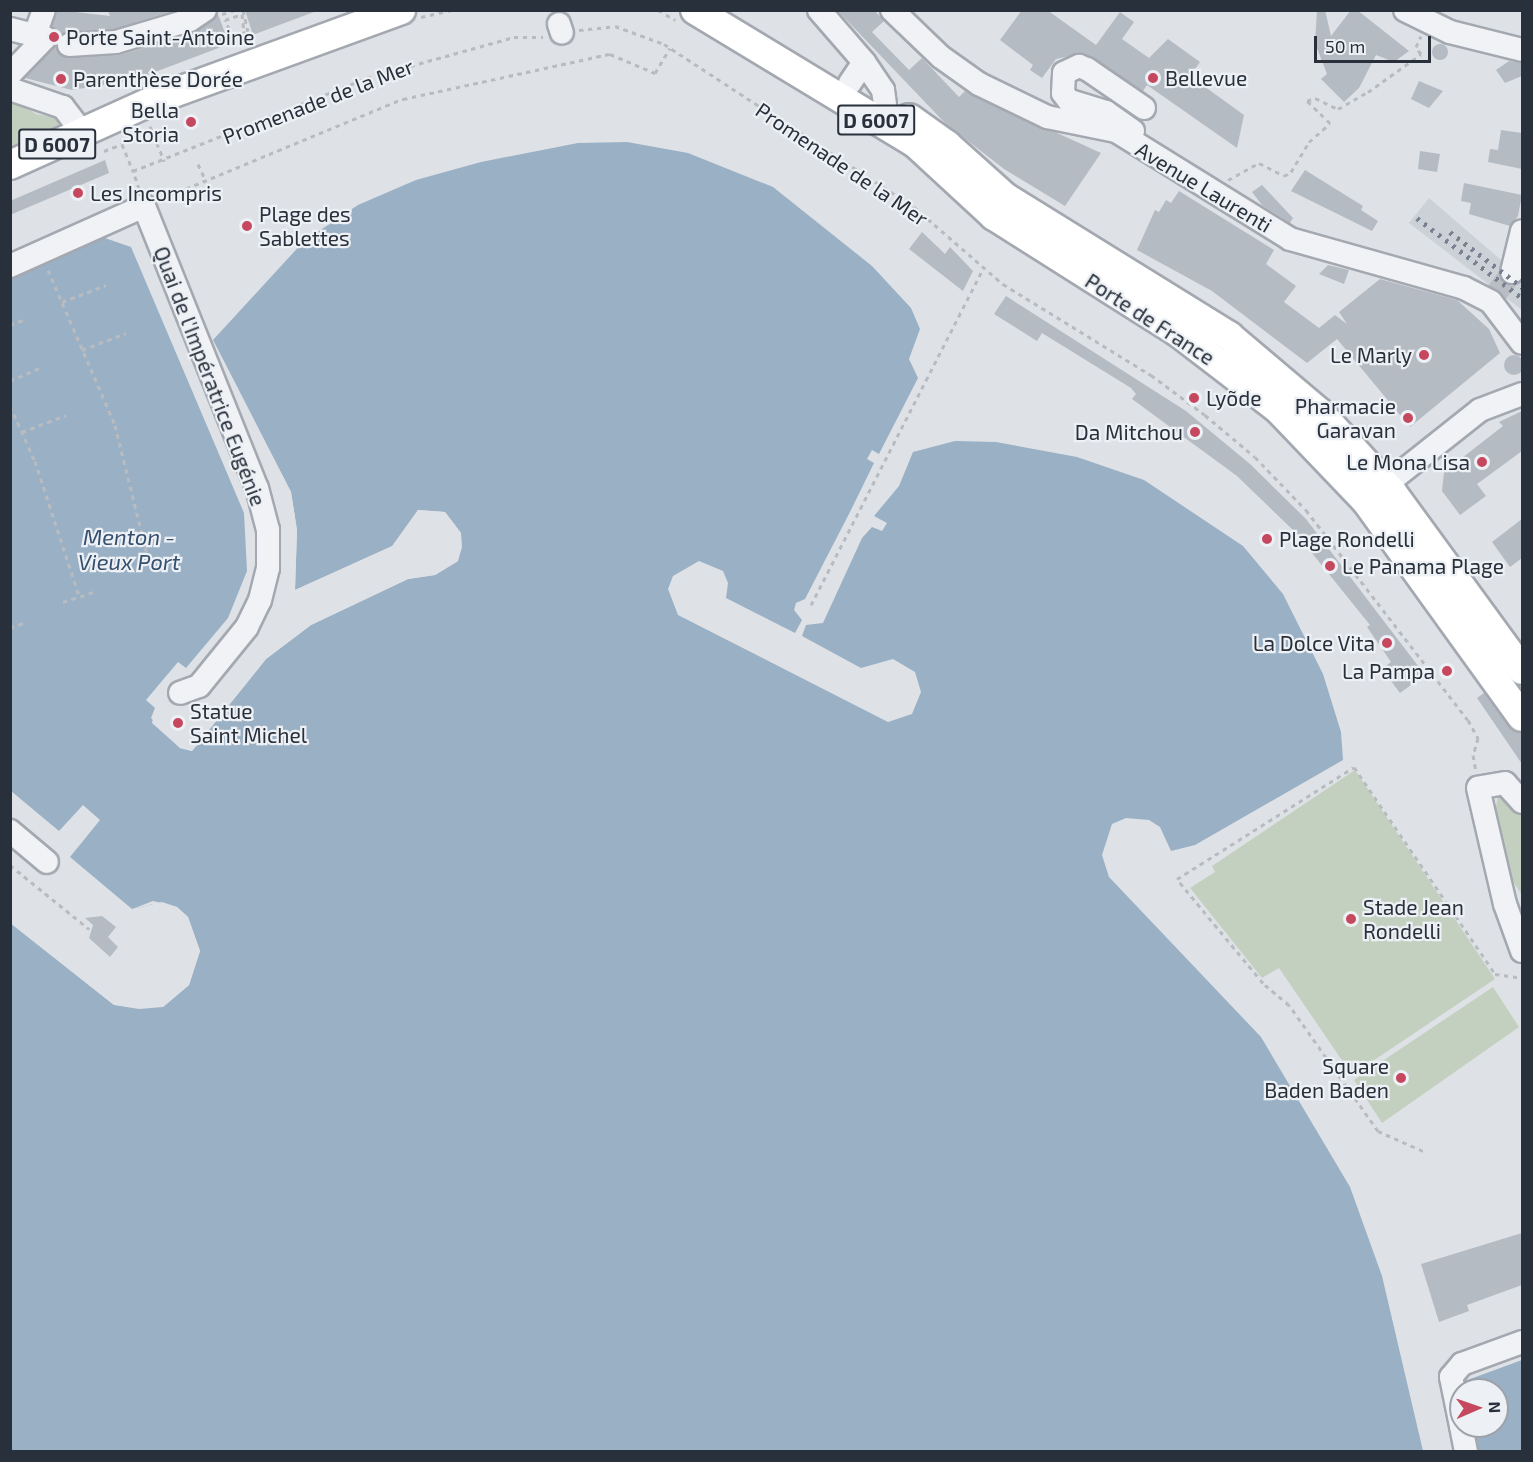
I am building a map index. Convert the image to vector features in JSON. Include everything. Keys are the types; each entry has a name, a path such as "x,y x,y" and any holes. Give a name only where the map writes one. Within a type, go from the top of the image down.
{"main road":[{"name":"D 6007","path":"10,165 104,137 251,62 401,10"},
{"name":"Porte de France","path":"731,10 857,73 885,104 947,144 1005,197 1229,336 1320,413 1375,492 1522,717"},
{"name":"Porte de France","path":"689,18 915,143 994,216 1179,333 1278,409 1375,492 1522,670"}],"street":[{"path":"819,10 857,73"},
{"name":"Avenue Laurenti","path":"892,10 941,57 979,84 1047,117 1116,132 1290,239 1493,298 1522,343"},
{"path":"1405,10 1450,32 1522,50"},
{"path":"69,45 116,42 214,13"},
{"path":"10,24 43,24"},
{"path":"10,29 45,38 12,72 10,67"},
{"path":"1144,108 1087,69 1078,66 1064,73 1063,93 1069,101 1118,119 1161,152 1172,167"},
{"path":"10,89 63,107 75,123"},
{"path":"10,266 144,206"},
{"name":"Quai de l'Impératrice Eugénie","path":"144,206 257,488 268,530 268,568 247,627 199,686 180,693"},
{"path":"1512,272 1522,231"},
{"path":"1375,492 1480,410 1522,394"},
{"path":"1522,802 1505,783 1478,788 1505,904 1519,920 1522,951"},
{"path":"10,831 47,862"},
{"path":"1451,1378 1462,1364 1522,1342"}],"path":[{"path":"76,10 100,10"},
{"path":"214,13 234,10"},
{"path":"658,10 689,18"},
{"path":"242,12 248,31 233,37 225,20 242,12"},
{"path":"242,12 248,52"},
{"name":"Promenade de la Mer","path":"133,171 164,161 367,78 514,37 560,28 615,26 637,31 670,48 914,207 983,269 1205,415 1255,457 1306,510 1468,720 1478,738 1473,755 1478,788"},
{"path":"1216,195 1231,176 1259,163 1284,176 1291,172 1309,142 1330,123 1307,101 1315,98 1338,108 1420,54 1416,47 1421,36 1448,42 1450,32"},
{"path":"104,137 122,144 144,206 403,99 610,54 655,73 670,48"},
{"path":"149,124 164,161"},
{"path":"198,164 205,180"},
{"path":"43,260 115,425 149,562"},
{"path":"811,605 983,269"},
{"path":"62,302 106,285"},
{"path":"10,325 23,320"},
{"path":"82,350 126,333"},
{"path":"10,381 43,366"},
{"path":"10,406 22,432 79,596"},
{"path":"22,432 66,415"},
{"path":"63,602 96,591"},
{"path":"10,628 27,622"},
{"path":"1423,1151 1378,1131 1289,1005 1263,983 1177,879 1354,767 1496,974 1522,978"},
{"path":"10,865 89,929"}],"shaded area":[{"path":"1429,198 1522,278 1522,310 1409,223"}],"green space":[{"path":"10,97 36,114 62,119 62,127 11,151"},
{"name":"Stade Jean Rondelli","path":"1355,770 1495,979 1352,1075 1279,968 1262,978 1190,888 1215,872 1212,866"},
{"path":"1506,790 1522,814 1522,895 1512,880 1495,812 1498,796"},
{"path":"1493,987 1519,1027 1382,1123 1354,1080"}],"water":[{"name":"Menton - Vieux Port","path":"627,142 688,153 773,187 872,266 911,308 920,329 909,359 918,378 879,454 872,450 867,459 874,463 850,512 805,599 796,603 794,610 802,620 795,633 726,598 728,583 723,571 699,561 673,576 668,589 678,615 888,722 912,714 921,692 915,672 893,659 861,668 802,636 806,625 823,623 862,538 872,527 882,531 887,523 874,516 899,486 913,452 955,441 996,442 1077,457 1144,480 1243,546 1283,594 1323,674 1341,732 1343,760 1195,845 1171,851 1160,827 1149,820 1126,818 1112,824 1102,855 1109,877 1261,1037 1350,1187 1382,1276 1423,1451 11,1451 10,923 114,1005 139,1009 163,1007 189,985 200,951 188,917 177,907 162,902 132,909 70,857 100,820 83,805 59,831 11,791 11,274 99,236 131,247 244,513 247,571 228,618 186,668 178,662 146,700 155,708 151,718 180,748 192,751 266,659 311,625 408,579 435,575 458,561 461,533 445,512 418,510 393,546 295,590 297,530 291,492 213,340 304,241 358,205 416,180 481,162 578,143"},
{"path":"1522,1360 1522,1451 1476,1451 1473,1438 1509,1438 1509,1378 1473,1378"}],"pier":[{"path":"213,340 291,492 297,530 295,590 392,546 418,510 445,512 461,533 462,547 458,561 435,575 408,579 311,625 266,659 192,751 180,748 152,723 155,708 155,721 182,746 191,747 263,657 309,623 407,576 434,572 455,559 459,547 458,534 444,515 419,513 394,549 293,592 294,530 288,493"},
{"path":"153,901 177,907 188,917 200,951 189,985 163,1007 114,1005 11,923 116,1003 162,1004 187,983 197,951 186,918 176,909 153,904 132,909"}],"building":[{"path":"58,10 110,16 108,10 175,10 114,29 68,32 58,38 52,27"},
{"path":"245,10 314,10 314,12 253,35"},
{"path":"837,10 874,10 884,21 872,32 909,70 922,58 959,97 965,91 1101,153 1065,206 1004,169 945,123"},
{"name":"Bellevue","path":"1022,10 1047,10 1096,45 1120,12 1134,22 1122,39 1149,58 1168,39 1200,62 1190,76 1244,115 1237,148 1147,85 1143,91 1084,53 1056,59 1042,78 1030,70 1033,65 1000,40"},
{"path":"1317,10 1325,10 1331,36 1351,10 1357,10 1409,51 1394,62 1376,55 1359,88 1344,102 1321,79 1327,74 1315,43"},
{"path":"218,14 229,44 134,80 72,90 25,78 56,46 69,58 120,55 194,33"},
{"path":"1440,44 1448,52 1440,60 1432,52"},
{"path":"1509,61 1522,63 1522,76 1505,83 1496,70"},
{"path":"1419,81 1443,91 1429,108 1411,99"},
{"path":"1501,130 1522,133 1522,169 1488,162 1490,149 1498,150"},
{"path":"1420,151 1440,154 1437,172 1418,169"},
{"path":"105,160 109,173 10,215 10,201"},
{"path":"1305,170 1363,206 1361,210 1378,221 1372,231 1291,191"},
{"path":"1464,183 1522,195 1518,216 1510,226 1469,214 1471,203 1461,201"},
{"path":"1262,185 1293,218 1290,223 1262,205 1252,192"},
{"path":"1179,191 1274,250 1266,264 1296,286 1284,302 1319,328 1335,315 1347,324 1339,312 1380,279 1457,300 1489,329 1500,353 1410,427 1337,339 1307,363 1212,291 1137,250 1155,210 1159,212 1166,200 1171,203"},
{"path":"922,232 945,254 950,247 973,271 963,291 909,249"},
{"path":"1328,265 1349,270 1344,284 1319,274"},
{"path":"1006,296 1186,411 1250,464 1306,519 1425,675 1400,693 1382,669 1391,662 1367,627 1370,625 1295,532 1237,476 1132,399 1136,394 1131,388 1042,333 1037,341 994,314"},
{"path":"1514,355 1521,358 1524,365 1521,372 1514,375 1507,372 1504,365 1507,358"},
{"name":"Le Mona Lisa","path":"1522,411 1522,451 1477,484 1486,496 1460,515 1442,491 1444,472 1503,426 1499,422"},
{"path":"1522,519 1522,558 1510,567 1492,542"},
{"path":"1484,693 1509,727 1522,733 1522,764 1477,698"},
{"path":"102,916 116,927 108,937 118,947 110,957 89,938 93,925 85,918"},
{"path":"1522,1233 1522,1285 1467,1305 1469,1311 1439,1322 1421,1264"}],"tunnel":[{"path":"1496,294 1512,272"}],"railway":[{"path":"1417,218 1522,298"},
{"path":"1450,232 1522,287"}],"place":[{"name":"Porte Saint-Antoine","path":"54,37"},
{"name":"Bellevue","path":"1153,78"},
{"name":"Parenthèse Dorée","path":"61,79"},
{"name":"Bella Storia","path":"191,122"},
{"name":"Les Incompris","path":"78,193"},
{"name":"Plage des Sablettes","path":"247,226"},
{"name":"Le Marly","path":"1424,355"},
{"name":"Lyõde","path":"1194,398"},
{"name":"Pharmacie Garavan","path":"1408,418"},
{"name":"Da Mitchou","path":"1195,432"},
{"name":"Le Mona Lisa","path":"1482,462"},
{"name":"Plage Rondelli","path":"1267,539"},
{"name":"Le Panama Plage","path":"1330,566"},
{"name":"La Dolce Vita","path":"1387,643"},
{"name":"La Pampa","path":"1447,671"},
{"name":"Statue Saint Michel","path":"178,723"},
{"name":"Stade Jean Rondelli","path":"1351,919"},
{"name":"Square Baden Baden","path":"1401,1078"}]}
